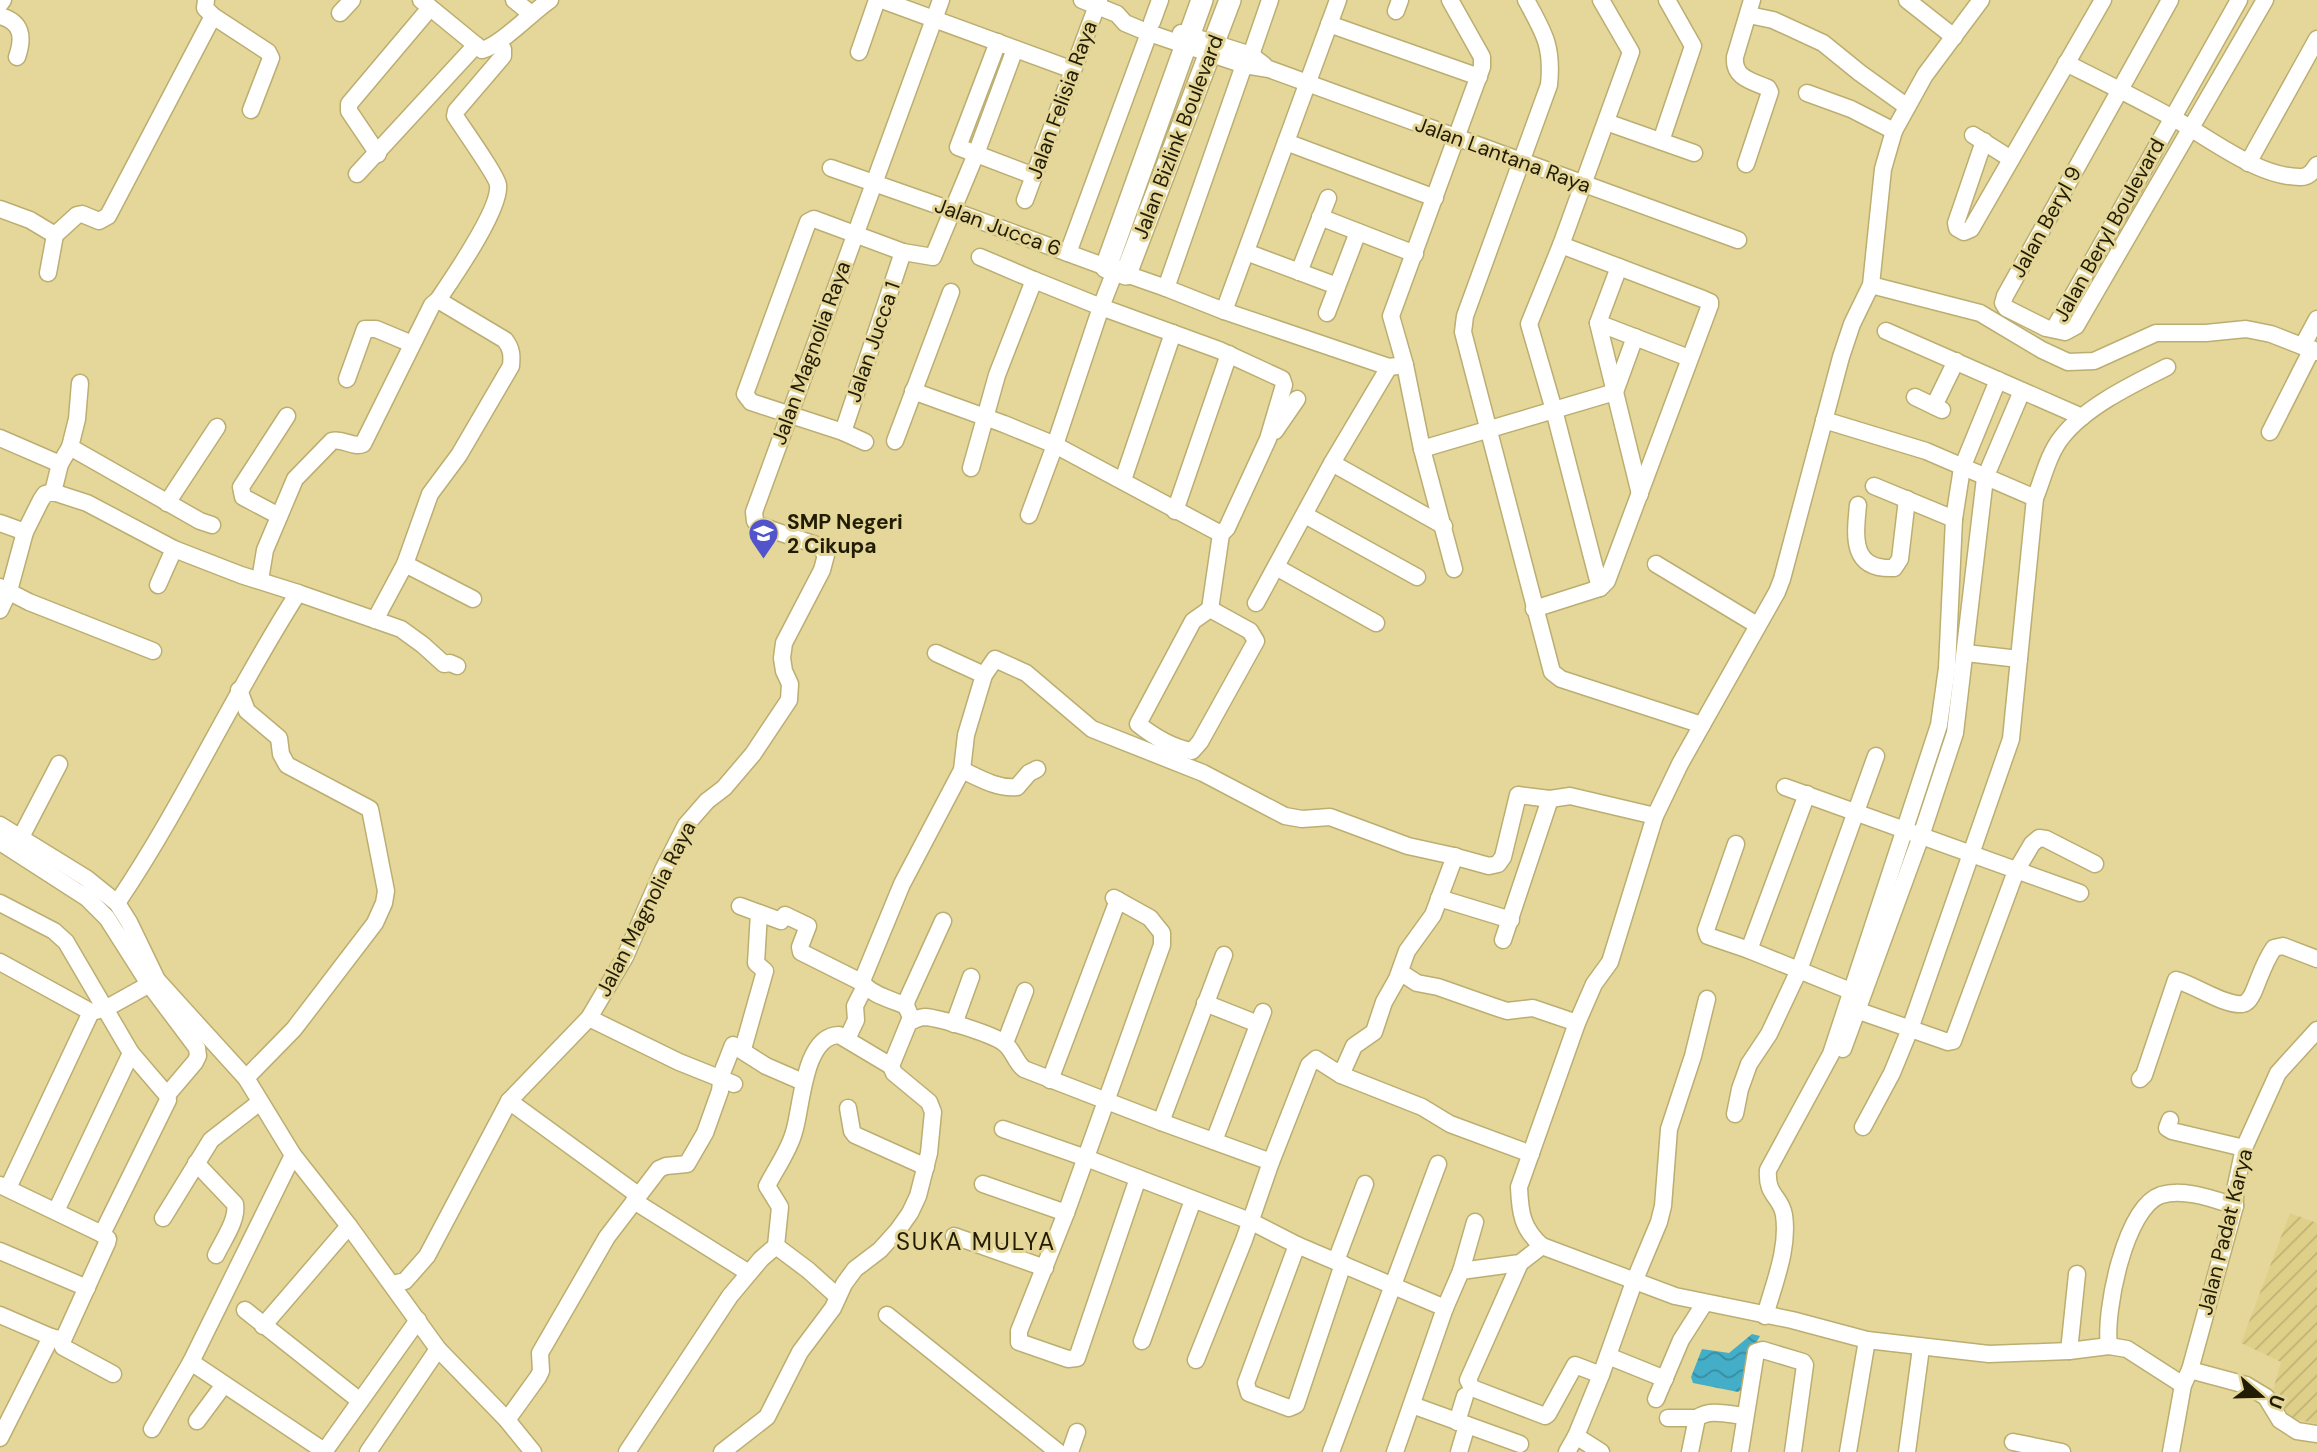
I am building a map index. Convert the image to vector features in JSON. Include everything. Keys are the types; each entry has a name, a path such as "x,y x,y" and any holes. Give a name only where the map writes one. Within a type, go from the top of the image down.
{"street":[{"path":"206,0 205,8 213,16 268,52 271,58 251,110"},
{"path":"514,0 530,13"},
{"path":"378,154 349,111 349,104 426,4 482,50 498,43 530,13 550,0"},
{"path":"859,52 880,0 1073,70"},
{"name":"Jalan Magnolia Raya","path":"392,1284 405,1281 427,1255 509,1101 589,1018 625,957 667,861 686,825 707,801 724,788 753,754 789,700 790,684 782,657 784,643 822,570 826,555 819,546 755,522 754,512 941,0"},
{"path":"1068,253 1160,0"},
{"name":"Jalan Bizlink Boulevard","path":"1115,271 1202,0"},
{"name":"Jalan Bizlink Boulevard","path":"1115,271 1212,49 1230,0"},
{"path":"1166,288 1270,0"},
{"path":"1224,311 1338,0"},
{"path":"1525,0 1544,33 1552,60 1549,85 1469,303 1463,332 1552,672 1556,676 1702,725"},
{"path":"1600,588 1555,410 1529,324 1584,184 1631,52 1601,0"},
{"path":"1661,141 1693,46 1667,0"},
{"path":"1907,0 1954,37"},
{"path":"1981,0 1925,75 1894,131 1883,169 1871,285 1848,335 1779,586 1655,816 1609,961 1594,984 1577,1023 1519,1187 1520,1210 1525,1226 1542,1246 1634,1282 1704,1304 1792,1320 1867,1340 1921,1348 1989,1354 2069,1351 2109,1346 2127,1349 2187,1377 2246,1385 2266,1397 2280,1420 2297,1431 2317,1434"},
{"path":"2011,159 1979,138 1956,223 1960,230 1971,229 2103,0"},
{"path":"2120,90 2170,0"},
{"name":"Jalan Beryl Boulevard","path":"2239,0 2182,124 2076,326 2065,332 2054,329 2182,124 2265,0"},
{"name":"Jalan Lantana Raya","path":"1093,2 1117,14 1125,23 1150,28 1247,60 1738,240"},
{"name":"Jalan Felisia Raya","path":"1026,200 1073,70 1093,2"},
{"path":"1454,2 1482,57 1482,67 1391,316 1397,366 1454,569"},
{"path":"1746,164 1770,92 1768,88 1742,77 1735,66 1735,57 1750,7 1812,37 1906,106"},
{"path":"0,16 9,18 21,34 22,44 17,57"},
{"path":"48,273 55,235 77,215 82,214 99,221 108,216 213,16"},
{"path":"1329,23 1479,77"},
{"path":"2248,163 2317,39"},
{"path":"998,42 958,147 1034,176"},
{"path":"260,580 265,550 295,479 332,441 357,446 363,444 432,305 438,300 478,237 497,195 497,181 455,116 456,111 503,56 503,49 498,43"},
{"path":"357,174 476,46"},
{"path":"865,442 843,432 751,402 745,394 808,222 814,219 903,252 929,258 934,256 1015,49"},
{"path":"2066,63 2182,124 2248,163 2269,171 2311,171"},
{"name":"Jalan Beryl 9","path":"2054,329 2021,317 2006,308 2003,303 2120,90"},
{"path":"1807,93 1851,109 1894,131"},
{"path":"1606,122 1694,153"},
{"path":"1286,142 1435,198"},
{"name":"Jalan Jucca 6","path":"831,168 951,209 1224,311 1397,366"},
{"path":"1299,272 1328,198"},
{"path":"0,209 30,220 55,235"},
{"path":"1320,217 1415,254"},
{"path":"1327,313 1358,232"},
{"path":"1534,609 1600,588 1607,581 1710,302 1561,245"},
{"name":"Jalan Jucca 1","path":"843,432 903,252"},
{"path":"1246,252 1337,286"},
{"path":"980,257 1229,354 1282,380 1284,385 1268,439 1227,528 1221,534 1210,609 1193,621 1138,724 1149,733 1183,750 1192,751 1200,742 1256,640 1250,631 1210,609"},
{"path":"1619,267 1598,323 1640,494"},
{"path":"1029,515 1115,271"},
{"path":"971,468 997,375 1034,280"},
{"path":"1871,285 1980,313 2042,350 2068,362 2094,361 2156,333 2206,333 2246,329 2311,349"},
{"path":"895,441 951,292"},
{"path":"375,620 405,564 430,494 458,455 511,366 510,346 505,340 438,300"},
{"path":"2270,432 2311,349 2317,319"},
{"path":"1598,323 1689,358"},
{"path":"348,379 365,329 376,329 412,344"},
{"path":"1886,331 2082,417"},
{"path":"1123,480 1173,333"},
{"path":"1615,392 1635,337"},
{"path":"1175,511 1229,354"},
{"path":"1915,397 1939,408 1956,361"},
{"path":"1256,603 1332,463 1397,366"},
{"path":"1863,1127 1892,1073 1910,1029 2011,739 2035,498 2060,439 2082,417 2139,381 2167,367"},
{"path":"1765,1316 1784,1248 1786,1230 1783,1210 1767,1182 1768,1170 1831,1054 1939,725 1947,668 1954,519 1962,468 1998,380"},
{"path":"53,492 60,464 70,447 80,383"},
{"path":"913,391 1055,445 1221,534"},
{"path":"1767,1182 1842,1053 1921,836 1955,733 1985,478 2022,391"},
{"path":"1422,449 1615,392"},
{"path":"1268,439 1297,398"},
{"path":"279,516 243,497 240,492 287,416"},
{"path":"1825,421 1904,443 2035,498"},
{"path":"167,503 217,427"},
{"path":"0,438 60,464"},
{"path":"70,447 167,503 212,525"},
{"path":"1332,463 1444,526"},
{"path":"1874,486 1954,519"},
{"path":"0,610 4,589 25,532 41,500 48,492 53,492 87,503 174,550 401,629 444,664 457,666"},
{"path":"1857,505 1856,541 1860,556 1871,564 1894,568 1900,559 1907,499"},
{"path":"1305,515 1417,578"},
{"path":"0,523 25,532"},
{"path":"158,585 174,550"},
{"path":"405,564 473,599"},
{"path":"1656,564 1757,625"},
{"path":"1276,568 1376,623"},
{"path":"4,589 29,602 153,651"},
{"path":"117,903 143,864 239,690 298,593"},
{"path":"936,653 984,676"},
{"path":"1966,653 2020,659"},
{"path":"847,1039 856,1020 855,1006 902,884 962,771 966,735 984,676 993,660 997,659 1026,673 1092,729 1203,773 1285,816 1302,819 1330,817 1408,846 1489,866 1498,864 1503,857 1518,794 1550,799 1570,796 1655,816"},
{"path":"1947,668 1964,671"},
{"path":"239,690 247,711 279,738 281,754 287,765 370,809 386,891 375,923 294,1029 246,1078"},
{"path":"1735,1114 1749,1065 1779,1016 1799,970 1876,756"},
{"path":"21,837 59,764"},
{"path":"962,771 1003,788 1017,788 1029,773 1037,769"},
{"path":"1785,787 2080,893"},
{"path":"1749,950 1807,794"},
{"path":"1503,940 1550,799"},
{"path":"0,825 86,878 117,903 129,922 153,982 246,1078 293,1155 349,1226 438,1349 507,1420 533,1452"},
{"path":"1859,1011 1948,1042 1955,1038 2016,871 2032,844 2039,838 2095,864"},
{"path":"0,842 87,898 107,918 197,1048 198,1056 195,1062 167,1095 166,1104 102,1234"},
{"path":"1737,844 1706,933 1709,938 1749,950 1853,992"},
{"path":"1341,1075 1354,1046 1374,1032 1384,1002 1412,942 1431,920 1455,856"},
{"path":"1439,898 1511,920"},
{"path":"1050,1080 1116,899 1150,918 1162,933 1163,939 1066,1213 1017,1340 1068,1359 1075,1359 1079,1355 1138,1178"},
{"path":"0,903 60,936 66,942 98,1011 167,1095"},
{"path":"740,906 781,921 785,915 808,926 800,947 802,952 909,1013 954,1024 1005,1043 1018,1064 1050,1080 1271,1162"},
{"path":"743,1049 765,971 756,963 759,913"},
{"path":"891,1066 909,1022 917,975 943,921"},
{"path":"2140,1079 2144,1076 2176,980 2193,985 2215,998 2242,1004 2252,995 2266,958 2274,948 2283,946 2317,959"},
{"path":"1161,1122 1224,955"},
{"path":"0,962 98,1011"},
{"path":"1400,972 1418,983 1438,987 1507,1011 1533,1008 1577,1023"},
{"path":"954,1024 971,977"},
{"path":"0,1438 87,1288 108,1241 102,1234 4,1187 98,1011 153,982"},
{"path":"1005,1043 1025,991"},
{"path":"1567,1452 1601,1375 1661,1214 1669,1129 1693,1056 1707,999"},
{"path":"1205,1003 1261,1018 1214,1141"},
{"path":"589,1018 678,1062 728,1081"},
{"name":"Jalan Padat Karya","path":"2171,1452 2187,1377 2235,1206 2235,1190 2244,1148 2278,1073 2317,1030"},
{"path":"627,1452 730,1296 776,1246 780,1207 767,1185 794,1135 803,1082 810,1060 833,1035 847,1039 891,1066 894,1073 932,1107 926,1167 911,1213 880,1250 855,1269 836,1296 833,1308 800,1352 767,1417 722,1452"},
{"path":"507,1420 538,1377 541,1371 540,1353 607,1237 659,1169 689,1162 705,1133 720,1091 728,1081 731,1048 734,1045 743,1049 766,1066 803,1082"},
{"path":"56,1211 131,1053"},
{"path":"1196,1360 1244,1240 1271,1162 1312,1062 1316,1059 1341,1075 1422,1107 1450,1124 1531,1154"},
{"path":"509,1101 636,1198 749,1273"},
{"path":"163,1218 211,1140 260,1102"},
{"path":"848,1108 855,1135 926,1167"},
{"path":"2170,1120 2167,1128 2172,1131 2244,1148"},
{"path":"1003,1129 1250,1221 1297,1245 1446,1308"},
{"path":"152,1429 191,1362 293,1155"},
{"path":"196,1163 235,1204 236,1211 216,1255"},
{"path":"1331,1452 1438,1164"},
{"path":"984,1184 1066,1213"},
{"path":"1297,1245 1246,1383 1249,1393 1289,1408 1296,1405 1365,1184"},
{"path":"2109,1346 2112,1298 2121,1257 2136,1219 2147,1203 2162,1195 2177,1194 2194,1195 2235,1206"},
{"path":"1142,1341 1193,1200"},
{"path":"1395,1452 1461,1271 1475,1222"},
{"path":"263,1326 349,1226"},
{"path":"954,1236 1045,1268"},
{"path":"776,1246 836,1296"},
{"path":"1542,1246 1520,1263 1468,1380 1469,1384 1472,1388 1545,1416 1549,1414 1575,1365 1601,1375"},
{"path":"0,1251 87,1288"},
{"path":"1461,1271 1520,1263"},
{"path":"2069,1351 2077,1274"},
{"path":"1657,1399 1681,1340 1704,1304"},
{"path":"245,1310 360,1401"},
{"path":"887,1315 1058,1452"},
{"path":"1,1319 56,1339 64,1347 113,1374"},
{"path":"191,1362 324,1452 418,1320"},
{"path":"1847,1452 1867,1340"},
{"path":"1907,1452 1921,1348"},
{"path":"368,1452 438,1349"},
{"path":"1740,1452 1756,1352 1763,1350 1803,1362 1804,1375 1793,1452"},
{"path":"1608,1356 1664,1379"},
{"path":"197,1421 223,1386"},
{"path":"1459,1452 1465,1396"},
{"path":"1412,1405 1520,1444"},
{"path":"1668,1418 1697,1418 1709,1412 1745,1416"},
{"path":"1690,1452 1697,1418"},
{"path":"1070,1452 1077,1432"},
{"path":"1576,1436 1601,1452"},
{"path":"2012,1442 2062,1452"}],"shaded area":[{"path":"2290,1213 2317,1223 2317,1424 2286,1417 2272,1394 2281,1362 2241,1343"}],"water":[{"path":"1752,1334 1760,1336 1747,1359 1743,1389 1738,1392 1693,1383 1691,1377 1702,1349 1729,1353"}],"place":[{"name":"SMP Negeri 2 Cikupa","path":"764,561"}],"district":[{"name":"SUKA MULYA","path":"976,1241"}]}
